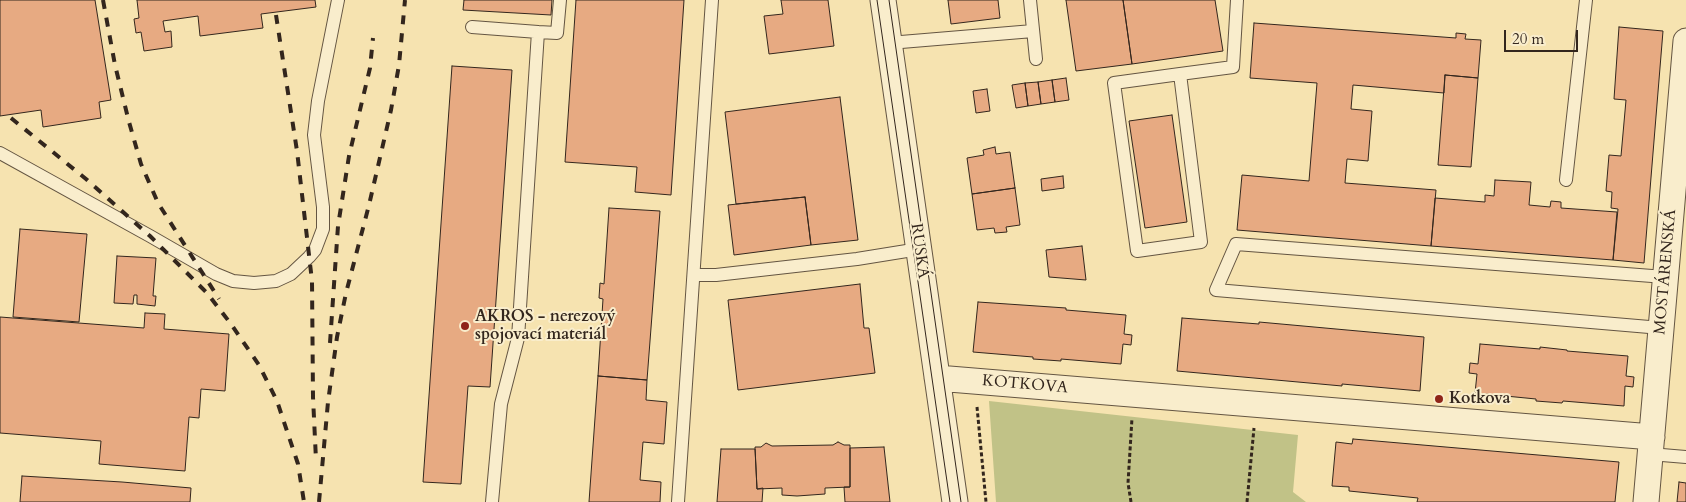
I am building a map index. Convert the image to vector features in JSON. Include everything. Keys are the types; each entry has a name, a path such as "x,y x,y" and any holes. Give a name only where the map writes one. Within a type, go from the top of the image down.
{"street":[{"name":"RUSKÁ","path":"883,0 955,502"},
{"name":"MOSTÁRENSKÁ","path":"1646,502 1686,42"},
{"name":"KOTKOVA","path":"937,378 1256,404 1651,446"}],"lane":[{"path":"0,153 216,274 233,281 254,283 276,281 291,274 309,257 315,250 323,229 323,207 314,135 318,101 338,0"},
{"path":"472,27 557,33 560,0"},
{"path":"678,502 712,0"},
{"path":"1030,0 1036,59"},
{"path":"1180,74 1202,242 1137,251 1114,83 1180,74 1234,67 1237,0"},
{"path":"1566,180 1586,0"},
{"path":"890,43 1033,30"},
{"path":"492,502 501,404 518,338 538,32"},
{"path":"1661,328 1216,290 1236,244 1665,277"},
{"path":"694,275 716,275 857,259 919,249"},
{"path":"1651,446 1686,457"}],"path":[{"path":"975,381 986,502"},
{"path":"1131,502 1128,483 1134,394"},
{"path":"1247,502 1256,404"}],"green space":[{"path":"989,401 1298,435 1293,492 1306,502 996,502"}],"building":[{"path":"0,0 95,0 111,100 99,102 101,118 43,127 41,110 0,116"},
{"path":"137,0 315,0 316,7 261,14 263,28 200,36 198,16 163,21 165,32 171,31 172,47 144,51 141,32 136,33 134,19 139,18"},
{"path":"464,0 552,0 551,15 463,10"},
{"path":"576,0 684,0 671,195 635,192 637,167 565,162"},
{"path":"781,0 828,0 834,46 769,54 764,16 783,14"},
{"path":"948,0 998,0 1000,18 951,24"},
{"path":"1066,0 1123,0 1132,64 1076,71"},
{"path":"1123,0 1215,0 1223,51 1132,64"},
{"path":"1254,23 1456,38 1456,33 1466,34 1465,39 1481,40 1478,78 1445,75 1444,93 1353,85 1351,109 1372,111 1368,161 1347,159 1345,183 1436,190 1431,246 1237,230 1242,175 1309,181 1317,83 1250,78"},
{"path":"1619,27 1663,31 1644,263 1613,260 1618,209 1611,208 1612,192 1606,191 1609,155 1621,156 1626,100 1614,99"},
{"path":"452,66 512,70 490,387 468,386 461,484 423,482"},
{"path":"1445,75 1478,78 1471,167 1438,165"},
{"path":"1066,78 1069,100 1055,102 1052,80"},
{"path":"1052,80 1055,102 1041,104 1038,82"},
{"path":"1038,82 1041,104 1028,106 1025,83"},
{"path":"1025,83 1028,106 1016,108 1012,85"},
{"path":"987,89 990,111 976,113 973,91"},
{"path":"840,97 858,240 811,245 805,197 736,204 725,112"},
{"path":"1172,115 1187,222 1145,228 1129,121"},
{"path":"995,147 996,154 1010,152 1015,188 972,194 967,158 984,155 983,150"},
{"path":"1063,176 1064,188 1042,191 1041,179"},
{"path":"1495,180 1531,182 1529,205 1550,207 1551,201 1561,202 1561,208 1617,212 1613,260 1431,246 1435,198 1485,202 1485,195 1494,196"},
{"path":"1015,188 1020,225 1006,227 1007,232 995,233 994,228 977,230 972,194"},
{"path":"805,197 811,245 734,255 728,205"},
{"path":"609,208 660,211 647,380 598,376 603,299 599,298 600,283 604,284"},
{"path":"20,229 87,234 79,322 13,317"},
{"path":"1082,246 1086,280 1049,277 1046,250"},
{"path":"117,256 156,258 153,296 156,296 155,306 137,304 137,295 134,295 133,304 114,303"},
{"path":"860,284 864,328 869,328 875,373 738,390 728,300"},
{"path":"978,302 1066,308 1066,310 1126,315 1124,334 1132,335 1131,345 1123,344 1121,364 1061,359 1061,361 1033,359 1033,357 973,352"},
{"path":"145,313 165,314 164,329 229,334 225,391 201,389 199,418 189,417 185,471 99,464 101,441 0,433 0,317 144,328"},
{"path":"1182,318 1259,324 1259,322 1424,337 1420,391 1177,371"},
{"path":"1480,344 1540,349 1540,347 1628,356 1626,376 1634,377 1633,387 1625,386 1624,406 1563,401 1562,403 1536,401 1536,399 1475,393 1477,374 1469,373 1470,363 1478,364"},
{"path":"598,376 647,380 646,400 667,402 664,444 643,442 640,480 661,482 660,502 589,502"},
{"path":"1353,439 1619,462 1615,502 1417,502 1418,498 1349,491 1349,487 1332,486 1336,442 1352,444"},
{"path":"838,442 850,445 850,487 825,488 825,494 797,496 782,495 782,488 757,489 755,447 761,447 766,443 772,446 833,445"},
{"path":"884,447 890,502 845,502 844,487 850,487 850,448"},
{"path":"721,449 755,449 757,489 763,488 762,502 717,502"},
{"path":"22,476 191,488 190,502 20,502"},
{"path":"1679,482 1686,483 1686,502 1677,502"}],"tram line":[{"path":"877,0 950,502"},
{"path":"889,0 961,502"}],"railway":[{"path":"103,0 115,65 141,164 158,203 219,299"},
{"path":"319,502 328,402 337,337 391,110 399,65 405,0"},
{"path":"276,15 297,151 312,281 313,397 316,460"},
{"path":"330,343 338,226 349,156 370,68 373,38"},
{"path":"11,118 86,179 150,236 207,293 231,324 259,365 277,401 298,464 304,502"}],"place":[{"name":"AKROS - nerezový spojovací materiál","path":"465,326"},
{"name":"Kotkova","path":"1439,399"}]}
